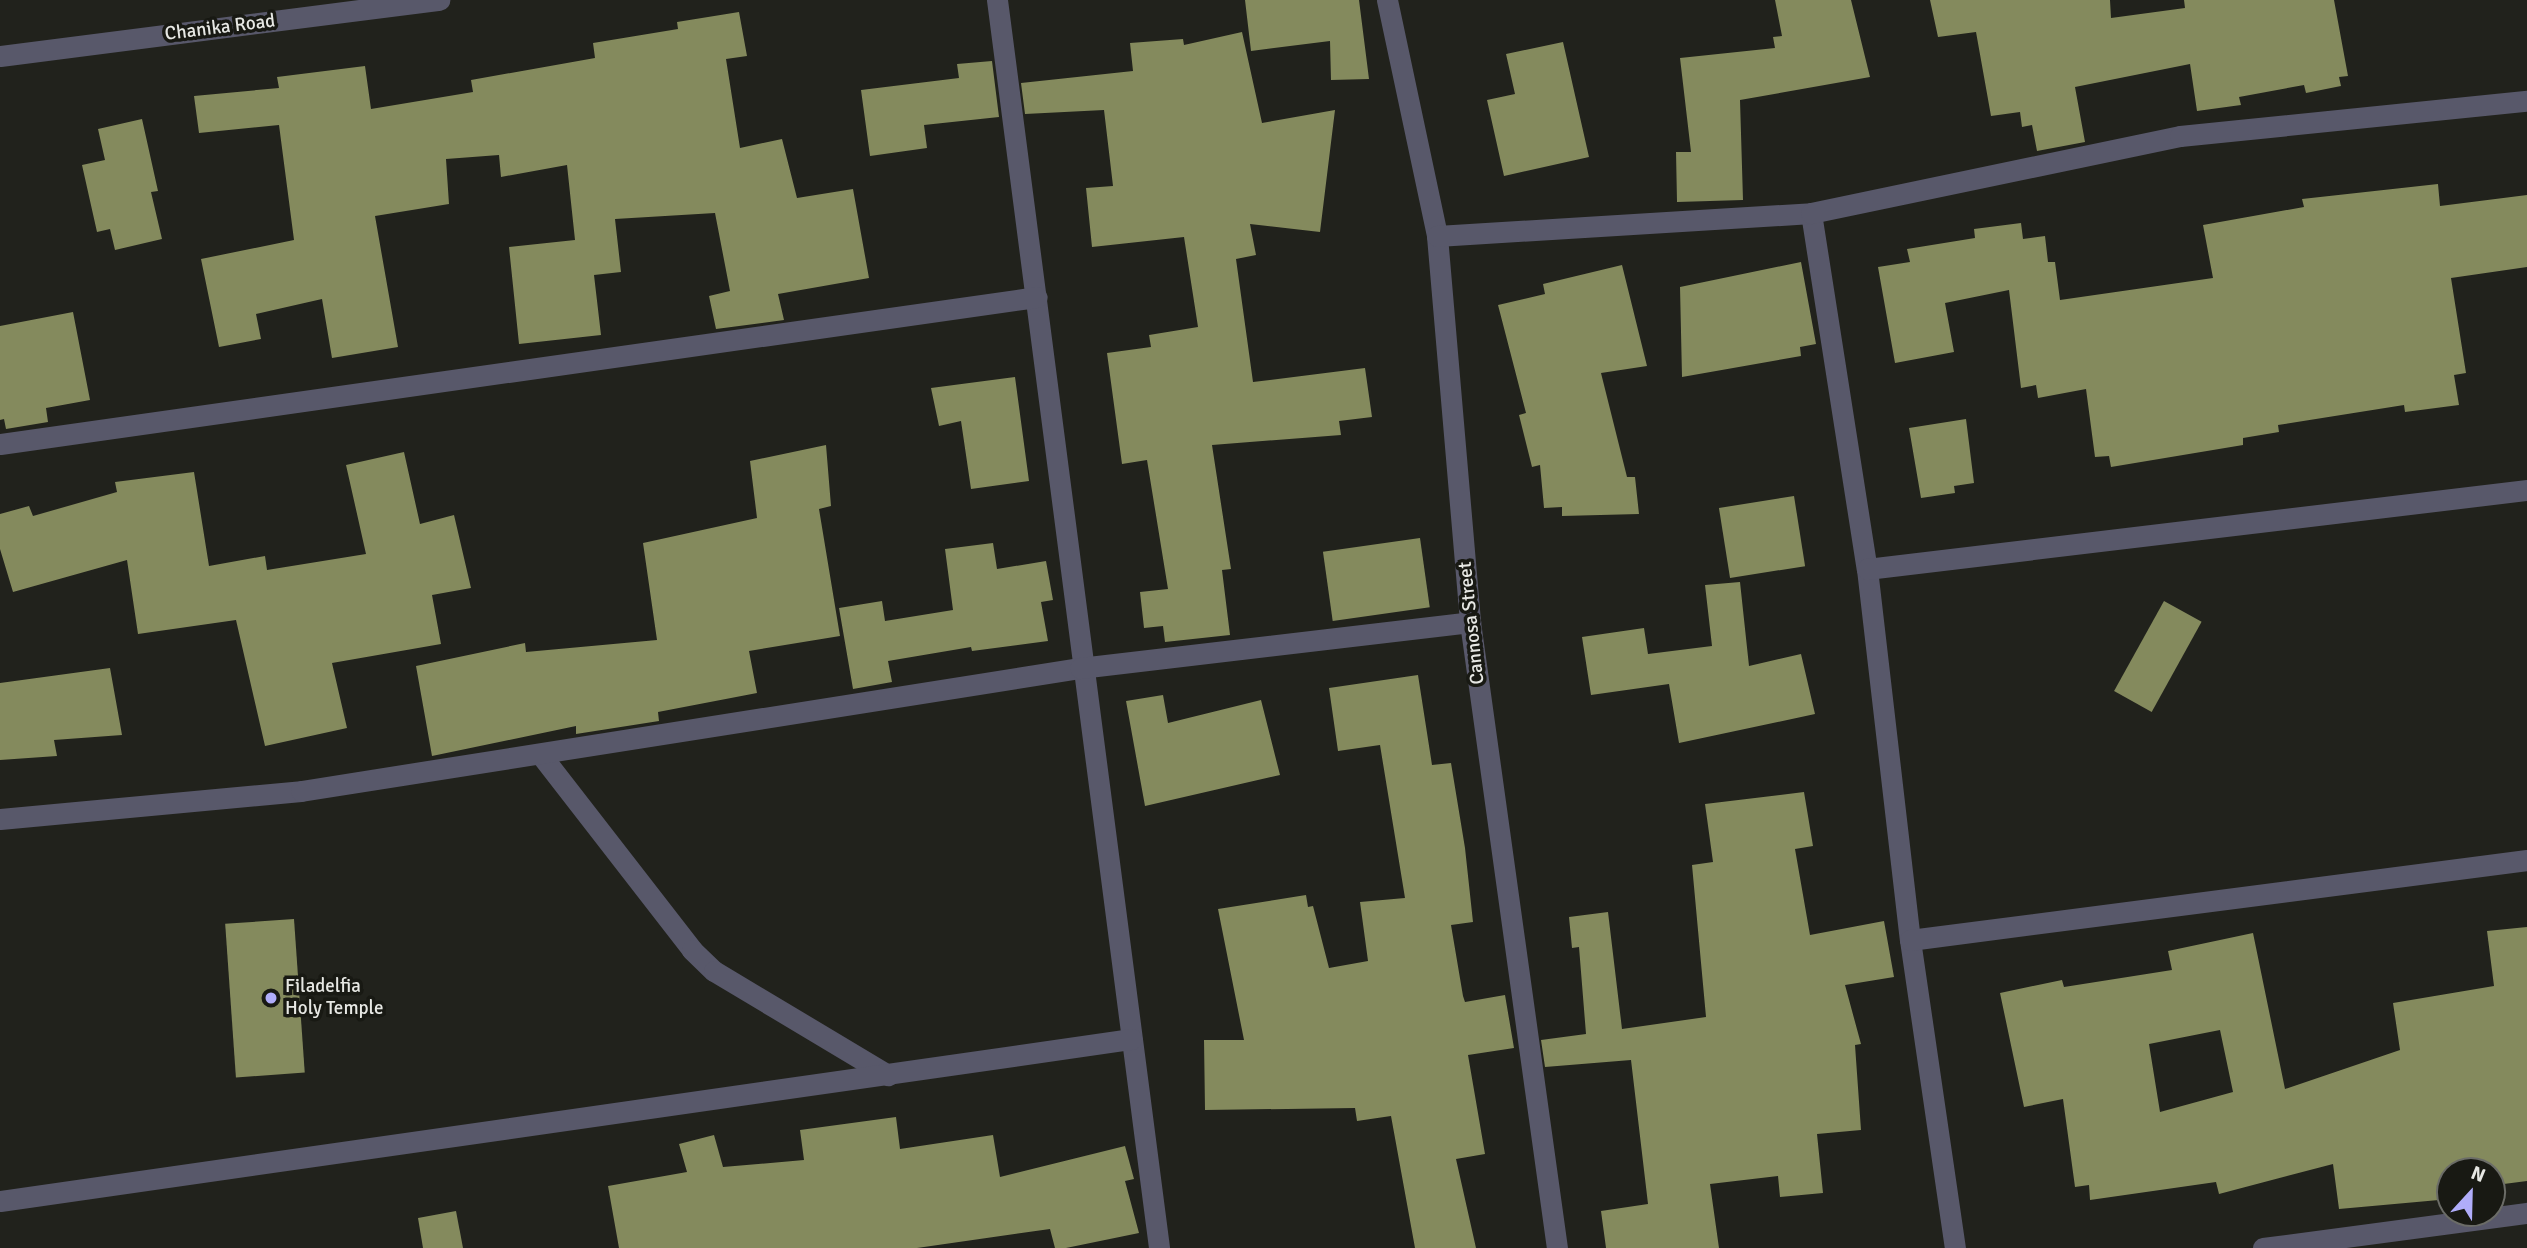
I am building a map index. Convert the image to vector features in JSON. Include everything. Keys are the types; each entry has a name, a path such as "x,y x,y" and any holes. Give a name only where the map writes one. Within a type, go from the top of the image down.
{"street":[{"name":"Chanika Road","path":"0,56 439,0"},
{"path":"997,0 1037,297 1080,668 1159,1248"},
{"name":"Cannosa Street","path":"1387,0 1437,236 1471,622 1557,1248"},
{"path":"1437,236 1811,213 2180,136 2527,101"},
{"path":"1811,213 1867,569 1910,940 1955,1248"},
{"path":"0,444 1037,297"},
{"path":"1867,569 2527,490"},
{"path":"0,818 301,791 1080,668 1471,622"},
{"path":"541,755 692,950 714,971 888,1075"},
{"path":"1910,940 2527,860"},
{"path":"0,1201 1131,1040"},
{"path":"2263,1248 2527,1213"}],"building":[{"path":"1245,0 1359,0 1369,79 1331,80 1330,41 1251,51"},
{"path":"1775,0 1851,0 1870,77 1740,100 1743,200 1677,202 1676,152 1691,152 1680,58 1775,48 1773,37 1782,36"},
{"path":"1930,0 2110,0 2111,18 2185,8 2184,0 2334,0 2348,76 2339,77 2341,86 2306,93 2304,85 2239,97 2241,105 2197,111 2190,64 2075,87 2085,142 2037,151 2032,125 2022,127 2020,112 1991,116 1976,32 1938,37"},
{"path":"739,12 747,56 726,59 740,148 782,139 797,198 853,189 869,278 778,294 784,320 716,329 709,296 730,291 715,213 615,219 621,272 594,275 601,335 519,344 509,247 575,240 567,165 501,177 499,155 446,159 449,204 375,216 398,347 332,358 322,299 256,314 261,339 219,347 201,259 294,240 279,125 199,133 194,96 279,88 277,77 365,66 371,109 473,92 471,80 595,58 593,43 678,29 677,22"},
{"path":"1242,32 1262,123 1335,110 1320,232 1250,224 1256,255 1236,259 1253,382 1365,368 1372,417 1339,421 1341,435 1212,445 1231,569 1222,570 1230,635 1165,642 1163,626 1144,628 1140,592 1168,589 1147,460 1122,464 1107,353 1151,347 1149,335 1198,327 1184,237 1092,247 1086,188 1113,186 1104,110 1025,114 1021,83 1133,71 1130,43 1183,39 1184,45"},
{"path":"1563,42 1589,157 1504,176 1487,100 1515,94 1506,54"},
{"path":"992,61 999,117 924,125 927,148 870,156 861,90 959,78 957,64"},
{"path":"142,119 158,191 151,192 162,239 115,250 110,229 97,232 82,165 105,160 98,129"},
{"path":"2438,184 2440,206 2527,195 2527,267 2451,278 2466,373 2454,375 2459,405 2405,412 2404,405 2278,425 2279,432 2243,438 2243,445 2111,467 2109,456 2095,457 2086,389 2038,398 2036,385 2021,388 2009,290 1945,303 1954,352 1895,363 1878,267 1910,262 1907,249 1975,238 1974,229 2021,223 2023,239 2045,236 2048,262 2055,262 2060,300 2213,278 2203,225 2304,207 2302,199"},
{"path":"1801,262 1816,344 1800,347 1801,356 1682,377 1680,287"},
{"path":"1622,265 1647,366 1601,373 1627,477 1635,477 1639,514 1562,516 1562,507 1544,508 1540,465 1532,467 1519,415 1526,413 1498,305 1545,294 1543,284"},
{"path":"73,312 90,400 46,408 48,422 6,429 4,419 0,420 0,326"},
{"path":"1015,377 1029,481 971,489 961,421 939,426 931,388"},
{"path":"1966,419 1974,483 1954,486 1955,493 1921,498 1909,428"},
{"path":"826,445 831,506 819,509 840,636 749,651 757,693 658,712 659,721 576,734 576,726 432,756 416,666 525,643 526,652 657,640 643,543 757,518 750,461"},
{"path":"404,452 420,524 454,515 471,588 432,595 441,644 332,663 347,728 265,746 236,620 138,634 127,560 13,592 0,549 0,514 29,506 33,516 117,492 115,482 194,472 209,566 265,556 267,570 366,554 346,465"},
{"path":"1794,496 1805,566 1730,578 1719,508"},
{"path":"1420,538 1430,607 1333,621 1323,552"},
{"path":"993,543 997,569 1046,561 1053,600 1041,602 1048,641 972,651 971,647 888,661 892,682 853,689 839,608 882,601 885,621 953,610 945,549"},
{"path":"1740,582 1749,666 1801,654 1815,714 1679,743 1669,684 1591,695 1582,637 1644,628 1648,654 1712,646 1705,585"},
{"path":"2164,601 2202,622 2152,712 2114,691"},
{"path":"110,668 122,735 54,740 57,756 0,760 0,683"},
{"path":"1418,675 1432,765 1451,763 1465,848 1473,922 1451,925 1463,996 1465,1002 1505,995 1514,1048 1468,1055 1485,1154 1456,1159 1476,1248 1415,1248 1391,1116 1357,1121 1355,1108 1205,1110 1204,1040 1244,1040 1218,909 1306,895 1308,907 1313,906 1329,968 1368,961 1360,902 1405,898 1380,745 1338,751 1329,688"},
{"path":"1163,695 1168,723 1261,700 1280,775 1145,806 1126,701"},
{"path":"1804,792 1813,846 1795,849 1810,935 1884,921 1894,977 1845,985 1861,1044 1855,1045 1861,1130 1817,1134 1823,1193 1780,1197 1778,1176 1710,1184 1719,1248 1606,1248 1601,1211 1648,1204 1631,1060 1545,1067 1541,1040 1586,1034 1579,947 1572,948 1569,917 1608,912 1622,1029 1706,1017 1692,865 1713,862 1705,804"},
{"path":"294,919 305,1073 236,1077 225,924"},
{"path":"2527,927 2527,1181 2506,1184 2506,1157 2436,1157 2436,1200 2339,1209 2333,1164 2219,1194 2216,1182 2090,1200 2089,1185 2075,1187 2063,1099 2024,1107 2000,993 2062,980 2064,987 2172,970 2168,951 2253,933 2285,1089 2400,1050 2393,1003 2494,986 2487,931","holes":["2220,1030 2233,1092 2160,1112 2149,1044"]},
{"path":"896,1117 900,1149 993,1135 1000,1177 1125,1146 1134,1179 1125,1181 1139,1233 1066,1248 1055,1248 1050,1229 917,1248 619,1248 608,1186 687,1172 679,1144 714,1135 723,1167 804,1160 800,1130"},
{"path":"456,1211 463,1248 423,1248 418,1218"}],"place":[{"name":"Filadelfia Holy Temple","path":"271,998"}]}
